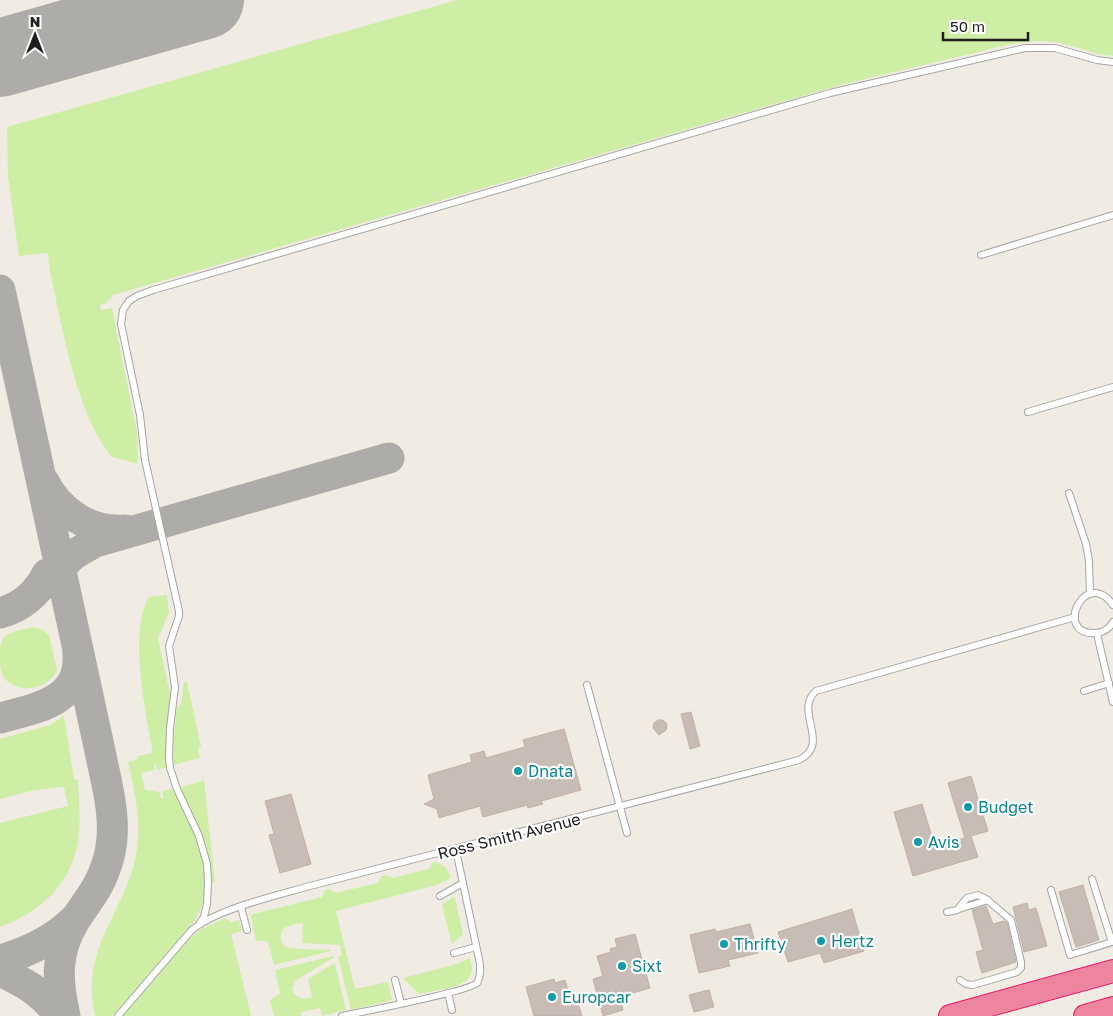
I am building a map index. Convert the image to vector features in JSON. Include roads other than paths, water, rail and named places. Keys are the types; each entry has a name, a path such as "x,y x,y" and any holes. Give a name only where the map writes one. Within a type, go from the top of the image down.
{"highway":[{"path":"1040,991 1113,960"},
{"path":"950,1016 1113,971"},
{"path":"1085,1016 1113,1008"}],"lane":[{"path":"118,1016 190,932 200,923 204,917 207,904 208,882 207,864 199,836 175,784 169,757 169,736 175,687 169,646 179,611 145,460 140,415 121,330 122,313 128,301 153,290 830,93 1025,48 1055,48 1096,60 1113,62"},
{"path":"981,256 1113,215"},
{"path":"1028,412 1113,387"},
{"path":"1069,493 1086,544 1089,561 1090,594"},
{"path":"1112,601 1104,596 1090,594 1080,600 1075,616 1080,628 1097,634 1108,628 1113,622"},
{"name":"Ross Smith Avenue","path":"200,923 242,907 310,886 456,850 799,760 806,757 812,747 813,737 808,700 816,691 1075,616"},
{"path":"1097,634 1113,702"},
{"path":"1084,691 1109,683"},
{"path":"587,685 627,833"},
{"path":"342,1016 468,988 476,983 481,974 456,850"},
{"path":"1051,890 1070,955 1112,942 1092,879"},
{"path":"440,896 463,883"},
{"path":"947,912 958,910 967,898 978,895 988,900 1011,920 1022,962 1021,968 1017,972 973,985 966,984 960,980"},
{"path":"242,907 247,930"},
{"path":"454,953 476,947"},
{"path":"395,980 401,1003"},
{"path":"448,992 452,1010"}],"place":[{"name":"Dnata","path":"518,771"},
{"name":"Budget","path":"968,807"},
{"name":"Avis","path":"918,842"},
{"name":"Hertz","path":"821,941"},
{"name":"Thrifty","path":"724,944"},
{"name":"Sixt","path":"622,966"},
{"name":"Europcar","path":"552,997"}]}
